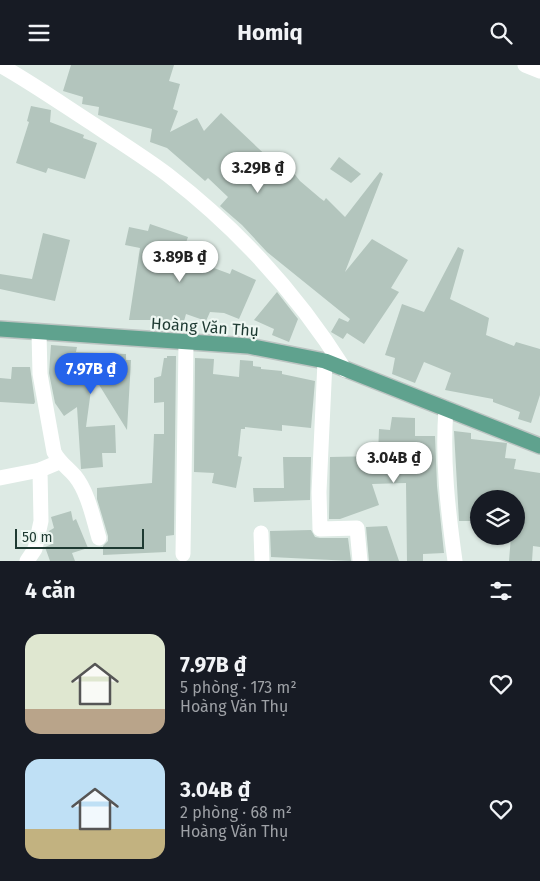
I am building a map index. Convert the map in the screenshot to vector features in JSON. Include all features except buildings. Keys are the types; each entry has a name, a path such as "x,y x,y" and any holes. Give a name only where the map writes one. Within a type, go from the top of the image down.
{"main road":[{"name":"Hoàng Văn Thụ","path":"0,329 248,346 325,361 540,446"}],"street":[{"path":"0,65 28,72 167,175 214,214 252,250 317,326 345,370"},
{"path":"525,65 540,71"},
{"path":"39,333 40,374 54,452 59,461 75,476 87,499 99,538"},
{"path":"183,553 186,343"},
{"path":"325,361 319,492 320,529 357,528 360,561"},
{"path":"446,409 444,434 445,463 456,561"},
{"path":"0,478 40,469 59,461"},
{"path":"27,561 35,549 41,521 40,469"},
{"path":"261,533 262,561"}]}
